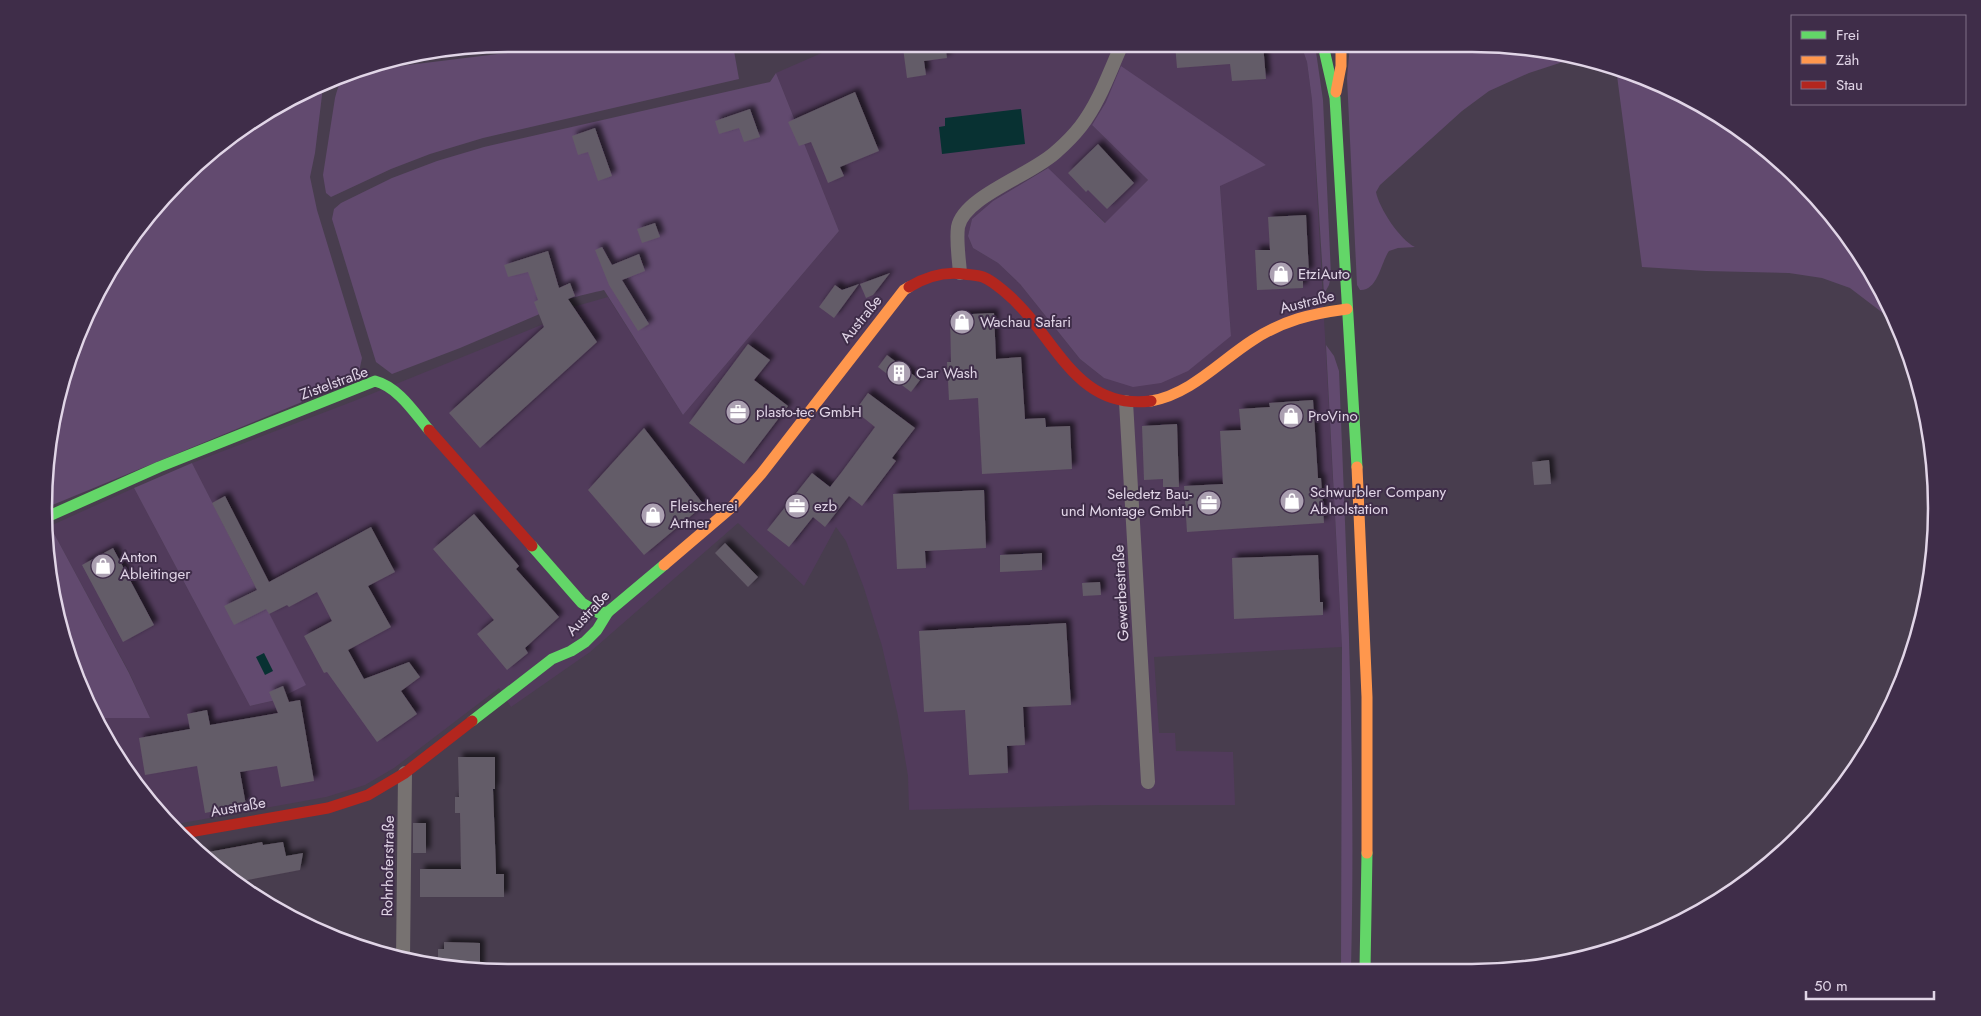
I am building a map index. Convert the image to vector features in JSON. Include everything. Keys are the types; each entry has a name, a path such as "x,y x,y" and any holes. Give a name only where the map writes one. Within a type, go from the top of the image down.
{"street":[{"path":"960,273 958,227 963,215 977,202 1047,159 1081,126 1098,98 1119,52"},
{"path":"1324,52 1335,98 1357,467 1367,698 1365,964"},
{"path":"1335,98 1341,66 1341,52"},
{"name":"Austraße","path":"188,832 328,808 368,795 405,774 552,659 574,652 589,640 608,612 732,507 761,474 904,290 922,278 940,274 960,273 985,277 1008,292 1027,312 1070,371 1083,384 1097,392 1126,402 1146,402 1163,399 1204,376 1241,348 1279,324 1308,315 1347,309"},
{"name":"Zistelstraße","path":"52,515 159,467 375,382 383,383 396,392 582,603 599,613 608,612"},
{"name":"Gewerbestraße","path":"1126,402 1148,782"},
{"name":"Rohrhoferstraße","path":"403,951 405,774"}],"shaded area":[{"path":"514,52 734,52 739,79 483,138 430,154 391,169 331,197 326,193 323,175 338,87 397,66"},
{"path":"824,52 1303,52 1307,62 1312,100 1342,647 1154,657 1159,733 1175,733 1176,751 1233,752 1235,805 1102,805 909,810 908,776 898,716 882,646 864,588 846,541 836,527 804,586 738,523 590,652 511,707 499,688 394,768 365,785 326,797 180,823 129,761 104,718 150,718 129,672 53,531 53,525 134,488 250,706 276,700 305,685 192,463 354,401 551,321 573,307 608,297 683,415 839,231 776,73","holes":["1106,102 1266,165 1220,185 1231,336 1104,378 1080,359 1020,284 998,263 973,248 968,236 972,219 993,201 1047,168 1106,223 1148,180 1092,125"]},
{"path":"1303,52 1316,52 1323,100 1331,275 1329,285 1324,294 1312,100 1307,62"},
{"path":"1349,52 1503,53 1564,62 1529,73 1489,91 1462,111 1380,185 1376,192 1386,215 1403,238 1415,247 1398,248 1389,251 1375,281 1366,289 1360,290 1357,285 1347,78"},
{"path":"1121,66 1266,165 1220,186 1231,336 1188,371 1161,383 1133,387 1104,378 1080,359 1020,284 998,263 973,248 968,236 972,219 993,201 1048,168 1105,223 1148,180 1092,125 1106,102"},
{"path":"776,73 839,231 683,415 604,290 563,301 542,313 460,348 392,374 376,362 332,219 334,209 341,203 392,178 437,161 484,147 770,82"},
{"path":"1617,76 1674,99 1701,114 1726,129 1773,166 1795,186 1834,231 1852,255 1886,315 1850,288 1822,278 1789,273 1642,267"},
{"path":"322,92 310,177 317,210 362,358 359,372 348,383 52,505 56,449 68,390 87,334 99,307 129,255 166,208 208,166 255,129"},
{"path":"1021,109 1025,144 942,154 939,127 945,126 945,118"},
{"path":"1326,345 1334,356 1339,371 1352,744 1351,964 1341,964 1342,647"},
{"path":"192,463 306,685 276,700 250,706 134,488"},
{"path":"53,531 129,673 150,718 104,718 99,709 87,682 68,626 56,567"},
{"path":"264,653 273,671 265,675 256,657"}],"building":[{"path":"904,52 946,52 947,58 924,61 926,75 907,78"},
{"path":"1176,52 1264,52 1266,79 1232,81 1230,64 1177,68"},
{"path":"855,92 879,151 840,167 844,176 828,183 811,142 799,146 788,122"},
{"path":"750,109 760,137 744,142 739,128 719,134 715,121"},
{"path":"595,128 612,176 598,181 588,152 578,155 572,136"},
{"path":"1098,144 1134,183 1107,209 1088,190 1086,192 1068,173"},
{"path":"1306,215 1309,273 1303,273 1303,288 1257,290 1255,250 1270,250 1268,217"},
{"path":"655,223 660,237 642,243 637,229"},
{"path":"602,247 612,265 639,254 645,271 622,280 649,324 638,331 609,285 595,250"},
{"path":"548,251 559,288 570,283 575,296 568,299 597,342 480,448 449,413 544,327 534,302 538,300 528,272 508,277 504,265"},
{"path":"890,273 873,295 866,298 860,284"},
{"path":"859,284 834,318 819,307 835,285 842,290"},
{"path":"994,313 996,359 1021,357 1025,419 1045,418 1046,427 1070,426 1072,469 982,474 978,398 949,400 947,362 951,362 950,315"},
{"path":"748,344 770,360 754,380 788,406 744,464 689,423"},
{"name":"Car Wash","path":"887,355 920,380 911,392 878,367"},
{"path":"868,393 915,428 892,458 896,461 862,506 849,496 825,527 813,517 789,547 767,530 812,473 830,487 875,427 855,411"},
{"path":"1313,400 1318,478 1321,478 1324,523 1187,532 1184,486 1223,484 1220,431 1241,430 1239,409 1270,407 1269,403"},
{"path":"1177,424 1179,487 1163,487 1163,479 1144,480 1142,426"},
{"path":"644,428 704,505 644,555 588,490"},
{"path":"1549,460 1551,484 1534,485 1532,462"},
{"path":"984,490 986,548 925,551 926,568 897,569 893,494"},
{"path":"225,496 269,582 371,527 395,572 368,586 391,627 348,650 364,679 409,662 420,677 401,691 417,714 377,742 327,672 324,673 304,636 332,621 317,592 289,607 287,605 269,614 266,609 234,625 224,606 257,590 212,503"},
{"path":"474,514 519,566 516,569 559,617 525,648 528,653 507,670 477,634 494,620 433,549"},
{"path":"725,543 758,577 748,587 715,553"},
{"path":"113,548 154,625 123,642 82,565"},
{"path":"1042,553 1042,570 1000,572 1000,555"},
{"path":"1318,555 1320,602 1323,602 1323,615 1234,619 1232,558"},
{"path":"1100,582 1101,595 1083,596 1082,583"},
{"path":"1066,623 1071,705 1023,707 1025,745 1007,746 1008,773 969,775 965,710 924,712 919,631"},
{"path":"283,686 289,702 300,700 314,781 281,787 277,766 240,772 246,805 205,813 197,766 145,775 139,738 190,729 187,714 207,710 210,725 278,713 269,692"},
{"path":"458,757 495,757 495,789 493,789 496,874 504,874 504,897 420,897 420,869 461,869 460,813 455,813 455,797 459,797"},
{"path":"413,823 426,823 426,853 413,853"},
{"path":"262,842 263,845 283,842 286,856 303,853 300,870 246,880 210,852"},
{"path":"444,942 480,943 480,963 438,958 438,949 444,949"}],"traffic: fast":[{"path":"1325,52 1335,98 1357,467"},
{"path":"52,515 159,467 375,381 398,394 429,430"},
{"path":"532,546 582,603 599,613 608,612"},
{"path":"472,721 552,659 571,651 585,642 597,630 608,612 664,565"},
{"path":"1365,964 1367,853"}],"traffic: slow":[{"path":"1336,92 1341,66 1341,52"},
{"path":"664,565 732,507 761,474 904,290 909,287"},
{"path":"1151,401 1166,397 1192,384 1241,348 1276,327 1309,316 1347,309"},
{"path":"1357,467 1367,697 1367,853"}],"traffic: jam":[{"path":"909,287 929,277 943,274 957,273 986,278 1005,292 1022,309 1068,366 1084,382 1102,394 1124,401 1151,401"},
{"path":"429,430 532,546"},
{"path":"188,832 328,808 368,795 405,773 472,721"}],"place":[{"name":"EtziAuto","path":"1281,274"},
{"name":"Wachau Safari","path":"962,322"},
{"name":"Car Wash","path":"899,373"},
{"name":"plasto-tec GmbH","path":"738,412"},
{"name":"ProVino","path":"1291,416"},
{"name":"Schwurbler Company Abholstation","path":"1292,501"},
{"name":"Seledetz Bau- und Montage GmbH","path":"1209,503"},
{"name":"ezb","path":"797,506"},
{"name":"Fleischerei Artner","path":"653,515"},
{"name":"Anton Ableitinger","path":"103,566"}]}
